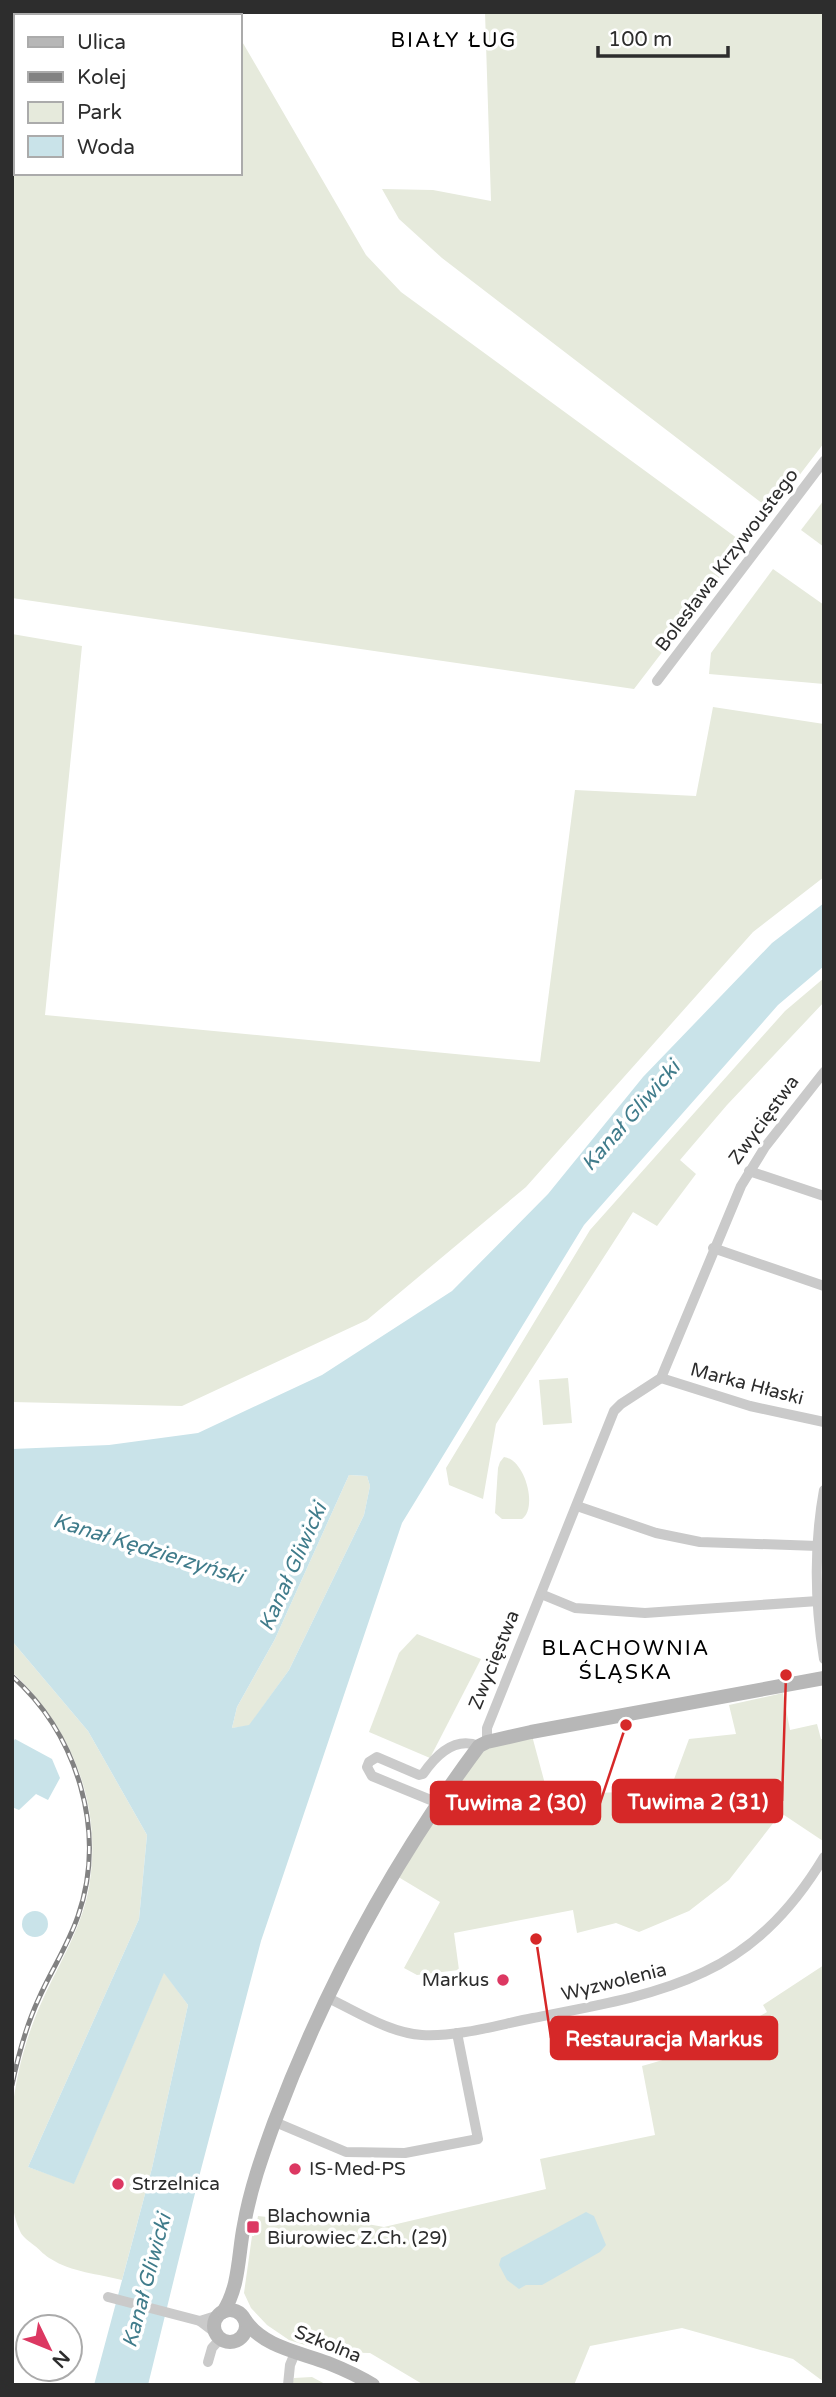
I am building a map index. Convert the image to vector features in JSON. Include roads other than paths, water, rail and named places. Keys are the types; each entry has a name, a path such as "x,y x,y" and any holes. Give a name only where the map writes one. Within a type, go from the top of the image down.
{"street":[{"name":"Bolesława Krzywoustego","path":"657,681 824,461"},
{"name":"Zwycięstwa","path":"242,2317 236,2282 244,2224 254,2184 275,2122 328,1998 438,1803 483,1744 487,1728 614,1411 662,1378 713,1248 749,1171 824,1072"},
{"path":"749,1171 824,1196"},
{"path":"713,1248 824,1286"},
{"name":"Marka Hłaski","path":"662,1378 750,1406 824,1422"},
{"path":"824,1490 818,1546 821,1585 818,1601 824,1658"},
{"path":"577,1506 656,1533 700,1542 818,1546"},
{"path":"541,1594 575,1608 645,1613 818,1601"},
{"path":"438,1803 372,1776 367,1767 369,1762 377,1757 419,1775 423,1774 441,1752 455,1744 483,1744 824,1678"},
{"name":"Wyzwolenia","path":"328,1998 399,2029 420,2035 457,2033 640,1996 677,1985 718,1966 754,1942 785,1913 824,1857"},
{"path":"275,2122 346,2152 405,2153 478,2138 457,2033"},
{"name":"Zwycięstwa","path":"221,2313 236,2282"},
{"path":"110,2297 200,2320 232,2310 242,2317 246,2329 238,2339 229,2341 200,2320"},
{"path":"208,2362 219,2336 215,2324 221,2313"},
{"name":"Szkolna","path":"242,2317 268,2341 327,2363 373,2385"},
{"name":"Szkolna","path":"238,2339 268,2341"},
{"path":"288,2385 290,2365 295,2353"}],"water":[{"path":"824,903 824,966 778,1005 584,1225 402,1523 261,1941 148,2385 94,2385 152,2168 188,2005 164,1973 74,2184 28,2167 139,1919 147,1835 88,1731 12,1641 12,1449 109,1445 198,1433 322,1375 452,1291 548,1194 643,1077 772,943","holes":["349,1475 367,1476 370,1486 364,1515 289,1670 249,1725 232,1728 237,1707 275,1639"]},
{"path":"15,1739 52,1759 60,1778 48,1800 36,1794 19,1810 12,1807 12,1744"},
{"path":"35,1911 44,1915 48,1924 44,1933 35,1937 26,1933 22,1924 26,1915"},
{"path":"586,2212 594,2216 606,2245 600,2252 542,2285 526,2285 519,2289 507,2280 499,2265 501,2258"}],"railway":[{"path":"12,1676 35,1700 70,1756 81,1787 89,1851 86,1884 78,1916 30,2019 12,2085"}],"place":[{"name":"Tuwima 2 (31)","path":"786,1675"},
{"name":"Tuwima 2 (30)","path":"626,1725"},
{"name":"Restauracja Markus","path":"536,1939"},
{"name":"Markus","path":"503,1980"},
{"name":"IS-Med-PS","path":"295,2169"},
{"name":"Strzelnica","path":"118,2184"},
{"name":"Blachownia Biurowiec Z.Ch. (29)","path":"253,2227"}],"district":[{"name":"BIAŁY ŁUG","path":"454,40"},
{"name":"BLACHOWNIA ŚLĄSKA","path":"626,1660"}],"water label":[{"name":"Kanał Gliwicki","path":"631,1116"},
{"name":"Kanał Kędzierzyński","path":"148,1549"},
{"name":"Kanał Gliwicki","path":"293,1567"},
{"name":"Kanał Gliwicki","path":"147,2281"}]}
